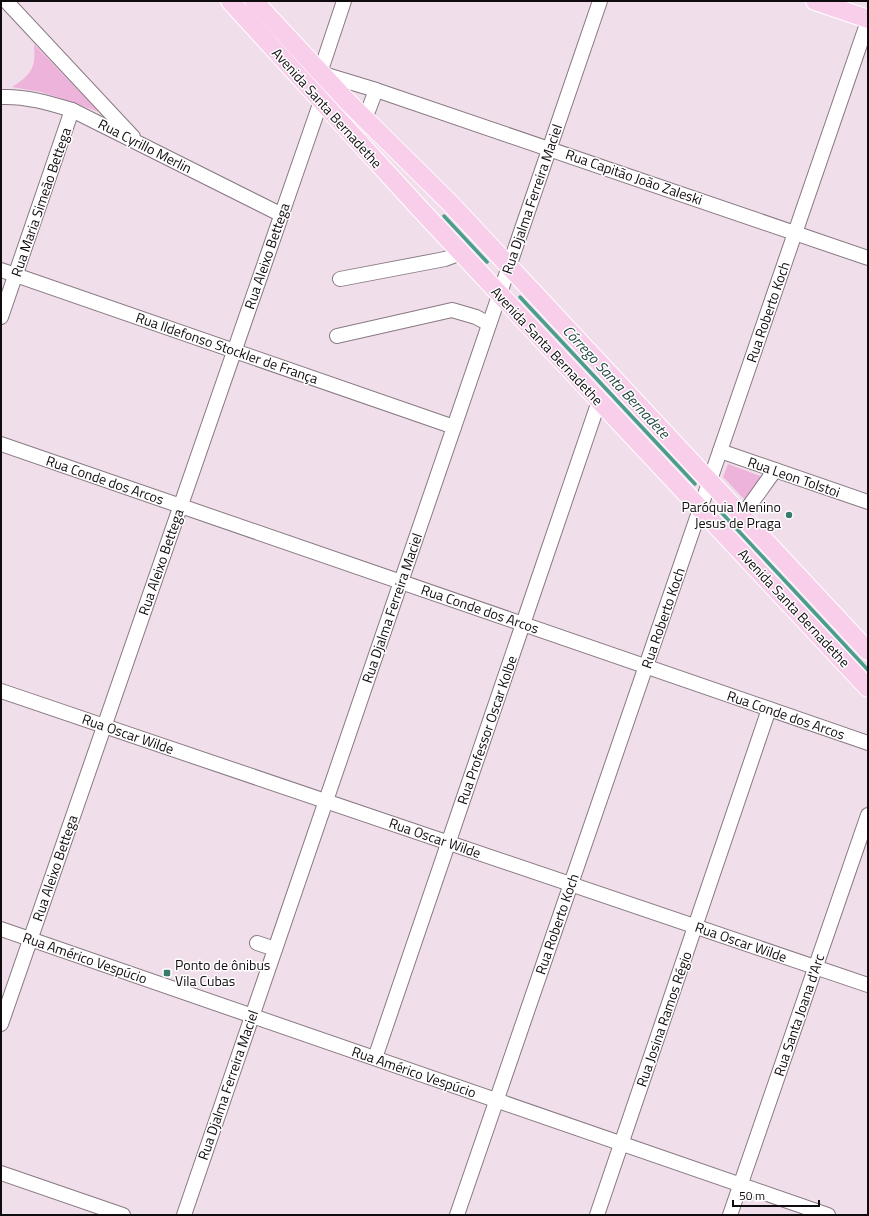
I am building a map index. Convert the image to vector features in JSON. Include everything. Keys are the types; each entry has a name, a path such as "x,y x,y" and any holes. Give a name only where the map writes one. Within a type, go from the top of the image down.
{"main road":[{"name":"Avenida Santa Bernadethe","path":"230,1 461,254 868,688"},
{"name":"Avenida Santa Bernadethe","path":"254,1 320,73 450,203 868,651"},
{"path":"815,1 868,20"}],"street":[{"path":"6,1 138,143"},
{"path":"320,73 344,1"},
{"name":"Rua Djalma Ferreira Maciel","path":"184,1215 600,1"},
{"name":"Rua Roberto Koch","path":"457,1215 868,20"},
{"name":"Rua Capitão João Zaleski","path":"320,73 376,90 549,148 868,258"},
{"path":"365,119 376,90"},
{"name":"Rua Cyrillo Merlin","path":"1,97 25,98 72,110 282,215"},
{"name":"Rua Aleixo Bettega","path":"1,1024 321,101"},
{"name":"Rua Maria Simeão Bettega","path":"1,317 72,110"},
{"path":"340,279 445,259 461,254"},
{"name":"Rua Ildefonso Stockler de França","path":"1,270 454,427"},
{"path":"337,336 452,310 476,317 489,324"},
{"name":"Rua Professor Oscar Kolbe","path":"375,1058 600,401"},
{"name":"Rua Conde dos Arcos","path":"1,444 868,743"},
{"name":"Rua Leon Tolstoi","path":"720,451 868,502"},
{"path":"742,516 775,470"},
{"name":"Rua Oscar Wilde","path":"1,691 868,985"},
{"name":"Rua Josina Ramos Régio","path":"597,1215 769,709"},
{"name":"Rua Santa Joana d'Arc","path":"730,1215 868,815"},
{"name":"Rua Américo Vespúcio","path":"1,929 828,1215"},
{"path":"257,943 275,949"},
{"path":"1,1173 123,1215"}],"shaded area":[{"path":"34,44 99,112 41,92 12,87 24,78 31,70 34,59"},
{"path":"728,464 763,477 746,501 723,477"}],"waterway":[{"name":"Córrego Santa Bernadete","path":"444,216 487,262"},
{"name":"Córrego Santa Bernadete","path":"520,297 695,484"},
{"name":"Córrego Santa Bernadete","path":"720,511 868,670"}],"place":[{"name":"Paróquia Menino Jesus de Praga","path":"789,515"},
{"name":"Ponto de ônibus Vila Cubas","path":"167,973"}]}
